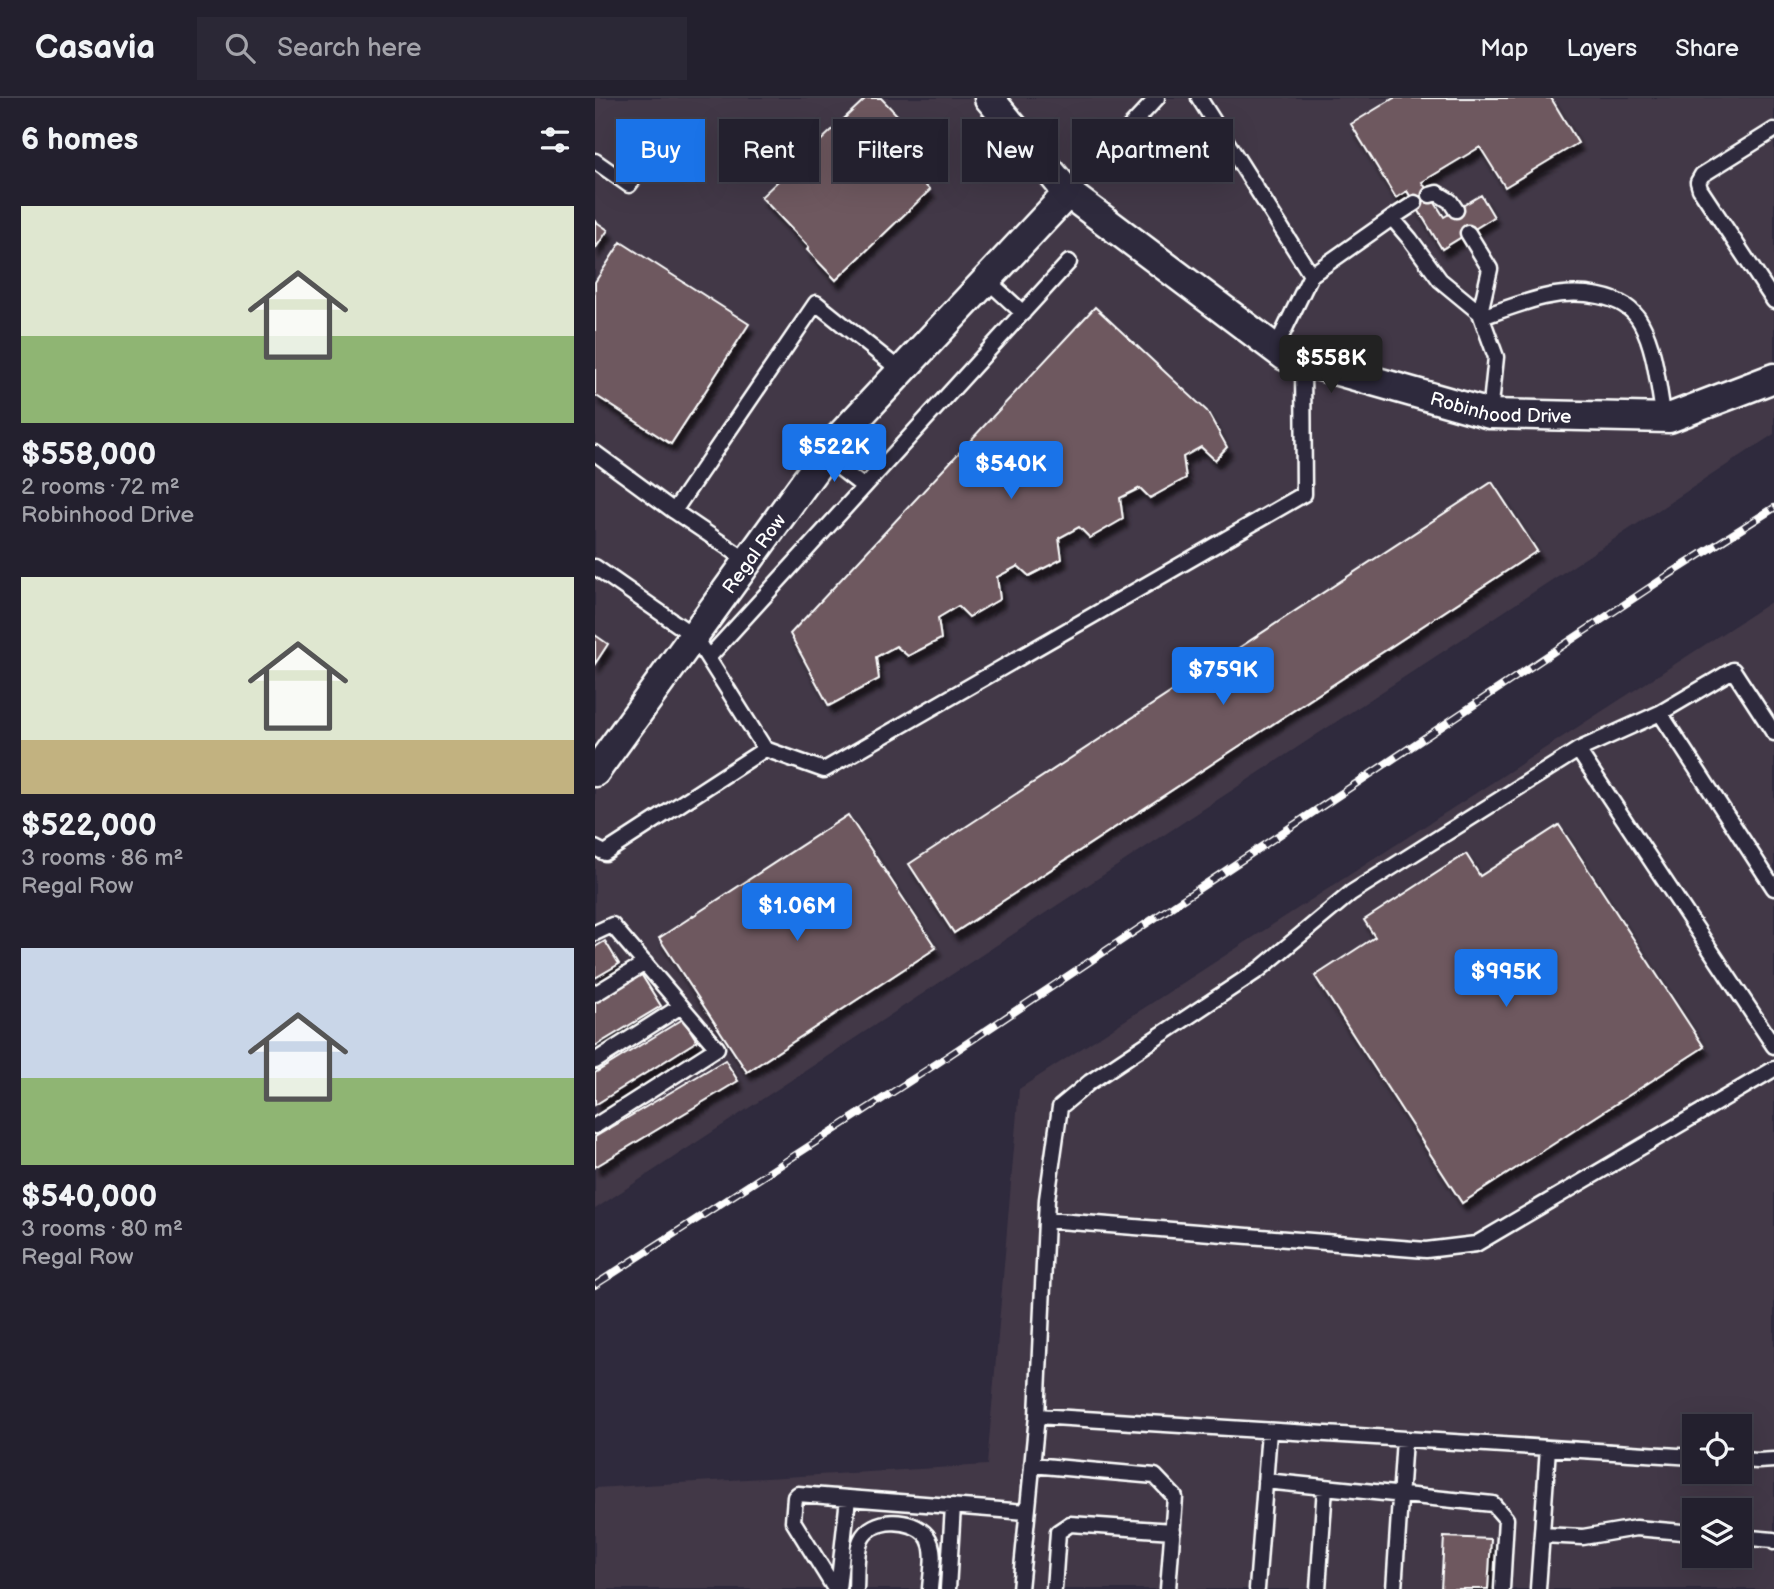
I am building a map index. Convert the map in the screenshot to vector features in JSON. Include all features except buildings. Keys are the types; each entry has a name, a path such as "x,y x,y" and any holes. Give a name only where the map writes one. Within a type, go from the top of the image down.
{"street":[{"name":"Robinhood Drive","path":"989,98 1069,192 1285,356 1490,414 1668,418 1774,377"},
{"name":"Regal Row","path":"599,758 701,647 748,561 832,445 1069,192"}],"lane":[{"path":"1069,192 1157,98"},
{"path":"1199,98 1311,275"},
{"path":"1774,130 1702,175 1698,182 1774,301"},
{"path":"595,161 616,176"},
{"path":"1430,195 1437,193 1450,201 1456,210"},
{"path":"1275,349 1311,275 1415,203"},
{"path":"1392,218 1440,280 1481,315 1496,357 1490,414"},
{"path":"1468,233 1490,269 1481,315"},
{"path":"701,647 863,487 1069,262"},
{"path":"987,280 1023,313"},
{"path":"1481,315 1545,296 1585,294 1608,298 1631,309 1641,322 1650,343 1664,418"},
{"path":"674,511 816,303 901,372"},
{"path":"595,567 701,647 765,749 824,769 1304,494 1303,362"},
{"path":"595,453 748,561"},
{"path":"824,456 863,487"},
{"path":"1020,1589 1037,1416 1047,1199 1060,1107 1090,1082 1260,969 1351,893 1578,750 1660,713 1733,670 1774,733"},
{"path":"1660,713 1774,888"},
{"path":"595,848 605,853 765,749"},
{"path":"1578,750 1774,1046"},
{"path":"595,933 612,925 716,1048 595,1126"},
{"path":"595,994 645,963"},
{"path":"595,1061 681,1006"},
{"path":"1046,1220 1426,1250 1476,1244 1774,1069"},
{"path":"1037,1416 1682,1456"},
{"path":"1257,1589 1269,1431"},
{"path":"1394,1589 1404,1439"},
{"path":"1538,1589 1548,1448"},
{"path":"1752,1460 1774,1460"},
{"path":"1032,1465 1155,1476 1175,1497 1168,1589"},
{"path":"1265,1481 1493,1504 1506,1519 1502,1589"},
{"path":"1318,1589 1325,1487"},
{"path":"837,1589 793,1521 795,1497 798,1494 1027,1512"},
{"path":"837,1589 848,1499"},
{"path":"948,1589 953,1506"},
{"path":"856,1589 862,1539 867,1531 887,1522 902,1523 927,1536 932,1550 930,1589"},
{"path":"1055,1589 1058,1532 1070,1524 1173,1531"},
{"path":"1542,1535 1583,1537 1636,1528 1682,1532"},
{"path":"1752,1538 1774,1541"}],"shaded area":[{"path":"595,98 1774,98 1774,434 595,1209"},
{"path":"1774,600 1774,1589 595,1589 595,1488 987,1465 1019,1089"}],"railway":[{"path":"595,1285 936,1064 1667,576 1774,508"}]}
